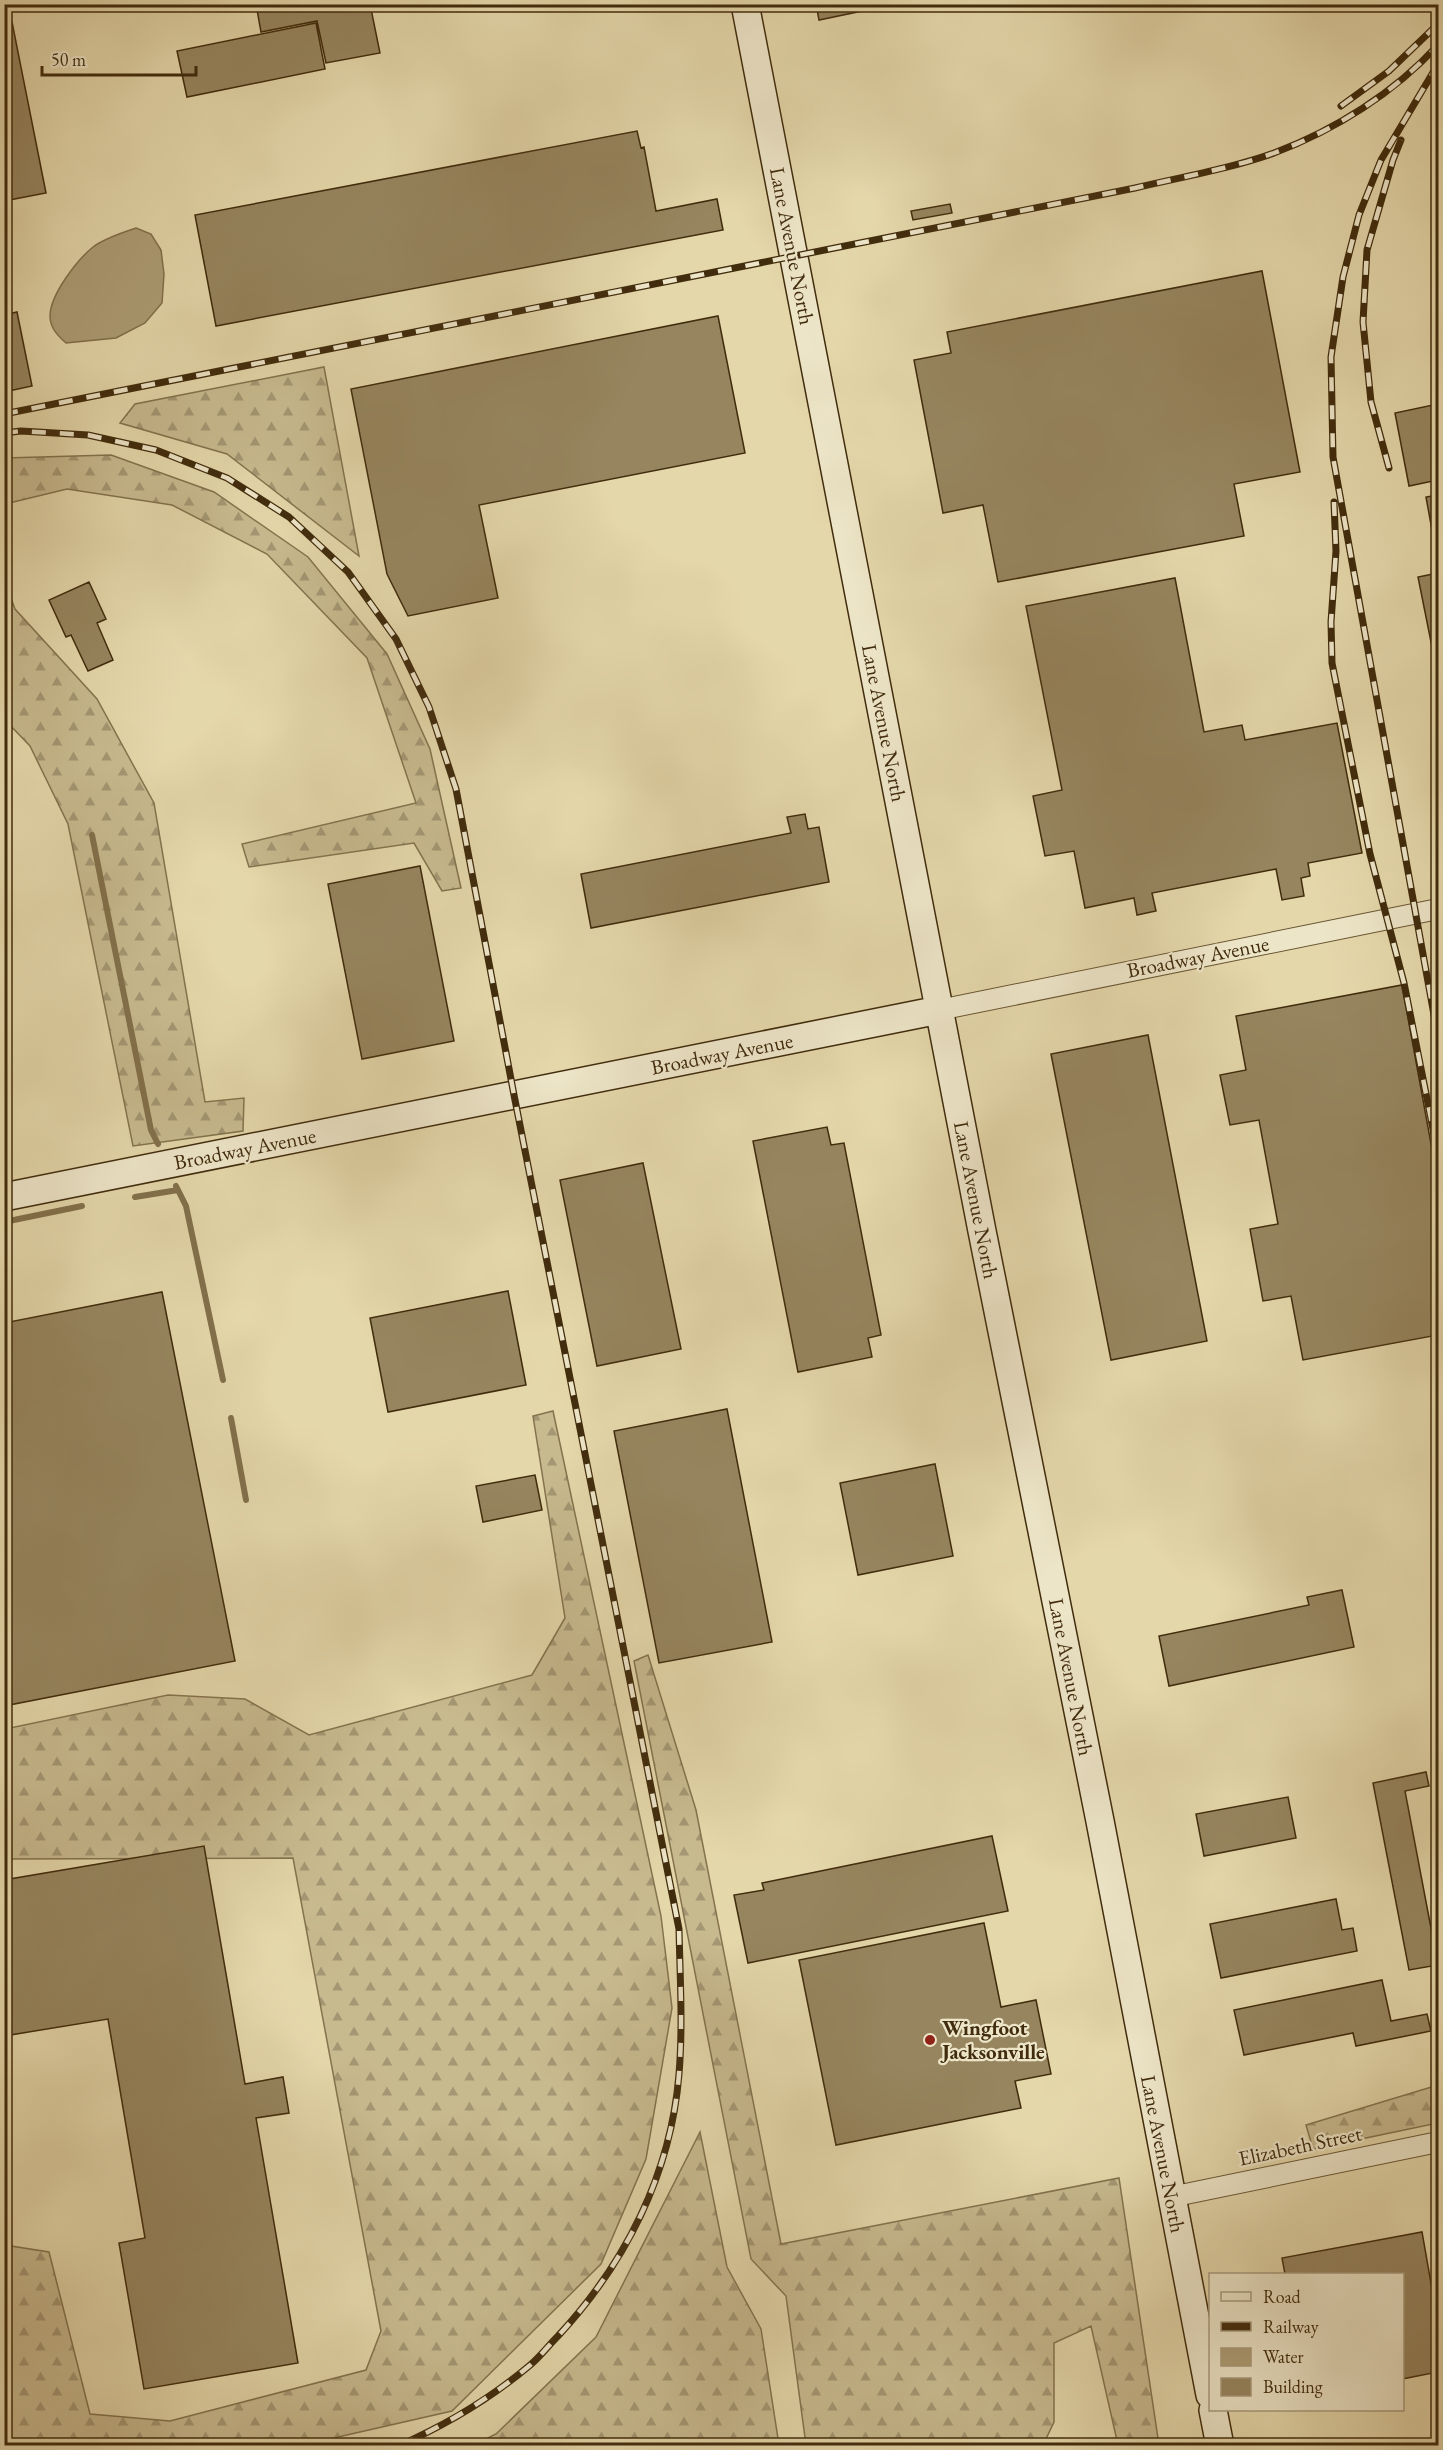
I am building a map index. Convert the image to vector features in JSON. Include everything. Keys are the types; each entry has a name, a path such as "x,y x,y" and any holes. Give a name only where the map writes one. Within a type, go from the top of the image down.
{"main road":[{"name":"Lane Avenue North","path":"745,4 1209,2390"},
{"name":"Broadway Avenue","path":"4,1197 939,1010"},
{"path":"1213,2411 1220,2445"}],"street":[{"name":"Broadway Avenue","path":"939,1010 1438,909"},
{"name":"Elizabeth Street","path":"1172,2197 1438,2142"}],"green space":[{"path":"324,367 359,556 227,454 120,423 135,404"},
{"path":"111,455 214,492 308,557 387,654 430,749 461,888 442,891 414,843 249,867 242,844 416,803 367,658 267,554 172,505 67,489 5,504 5,458"},
{"path":"5,582 15,609 97,699 154,803 205,1102 244,1098 243,1131 133,1146 68,824 30,746 5,720"},
{"path":"553,1411 661,1916 672,2008 646,2159 601,2264 452,2411 303,2445 5,2446 4,2245 49,2252 90,2414 170,2421 366,2370 381,2331 293,1858 5,1859 5,1729 168,1695 245,1699 309,1735 532,1675 565,1618 533,1416"},
{"path":"648,1655 696,1810 781,2244 1119,2178 1159,2445 1118,2445 1091,2326 1054,2343 1054,2422 1043,2445 806,2445 786,2296 751,2259 634,1661"},
{"path":"1438,2085 1438,2123 1313,2149 1306,2125"},
{"path":"700,2132 727,2267 761,2329 779,2445 474,2445 496,2434 596,2337"}],"water":[{"path":"136,228 151,234 161,250 164,274 162,303 145,323 116,338 66,343 55,331 50,320 51,308 59,288 72,269 93,247 108,238"}],"building":[{"path":"256,4 370,4 380,53 326,63 317,21 261,32"},
{"path":"816,4 896,4 819,20"},
{"path":"12,22 46,193 4,201 4,23"},
{"path":"316,23 325,69 187,97 177,51"},
{"path":"637,131 641,148 644,147 656,211 717,199 723,230 216,326 195,215"},
{"path":"950,204 952,213 913,220 911,211"},
{"path":"1262,271 1300,472 1234,484 1244,536 998,582 983,505 943,513 914,360 951,353 947,332"},
{"path":"17,312 32,386 4,392 4,315"},
{"path":"718,316 745,453 479,505 498,598 408,616 387,574 351,389"},
{"path":"1438,372 1438,404 1432,373"},
{"path":"1438,404 1438,480 1409,486 1395,413"},
{"path":"1438,495 1438,563 1426,497"},
{"path":"1438,573 1438,650 1433,652 1418,577"},
{"path":"1175,578 1204,732 1242,725 1245,740 1337,723 1362,853 1308,863 1310,876 1301,878 1304,896 1282,900 1276,869 1152,893 1156,911 1137,915 1134,898 1085,908 1074,851 1045,856 1033,796 1062,790 1026,606"},
{"path":"89,582 106,619 97,623 113,660 88,671 71,635 66,637 49,600"},
{"path":"805,814 808,829 819,827 829,882 591,928 581,874 791,833 787,817"},
{"path":"420,866 454,1041 362,1059 328,884"},
{"path":"1402,985 1438,1182 1438,1335 1303,1360 1291,1296 1263,1301 1250,1229 1278,1224 1259,1120 1230,1125 1220,1075 1246,1070 1236,1016"},
{"path":"1148,1035 1207,1341 1111,1360 1051,1054"},
{"path":"827,1127 831,1145 844,1143 881,1335 868,1338 872,1357 798,1372 753,1141"},
{"path":"643,1163 681,1349 597,1366 560,1180"},
{"path":"508,1291 526,1385 388,1412 370,1318"},
{"path":"162,1292 235,1661 4,1706 4,1323"},
{"path":"727,1409 772,1642 659,1663 614,1431"},
{"path":"935,1464 953,1556 858,1575 840,1483"},
{"path":"535,1475 542,1510 483,1522 476,1486"},
{"path":"1342,1590 1354,1647 1169,1686 1159,1636 1309,1605 1307,1597"},
{"path":"1426,1772 1429,1786 1405,1791 1438,1965 1409,1970 1373,1783"},
{"path":"1288,1797 1296,1838 1204,1856 1196,1814"},
{"path":"992,1836 1008,1911 748,1963 734,1895 764,1890 762,1883"},
{"path":"204,1846 245,2084 283,2077 289,2113 256,2118 298,2363 144,2389 119,2243 145,2238 108,2019 4,2036 4,1880"},
{"path":"1336,1899 1342,1930 1353,1928 1357,1951 1221,1978 1210,1924"},
{"name":"Wingfoot Jacksonville","path":"984,1923 1001,2007 1036,2000 1051,2074 1015,2081 1021,2108 836,2145 799,1960"},
{"path":"1382,1980 1391,2021 1427,2014 1431,2031 1356,2046 1353,2033 1244,2055 1234,2010"},
{"path":"1422,2232 1438,2323 1438,2372 1404,2379 1404,2273 1285,2273 1282,2258"}],"waterway":[{"path":"92,835 151,1130 158,1144"},
{"path":"176,1186 186,1206 223,1380"},
{"path":"135,1197 178,1190"},
{"path":"4,1222 82,1206"},
{"path":"231,1418 246,1500"}],"railway":[{"path":"1341,106 1389,71 1438,24"},
{"path":"4,414 1135,188 1257,159 1297,144 1362,108 1402,79 1438,45"},
{"path":"1438,64 1381,160 1359,215 1343,277 1331,357 1333,457 1438,1037"},
{"path":"1389,468 1371,402 1363,322 1367,250 1401,140"},
{"path":"4,433 21,431 88,435 156,450 227,478 289,517 348,572 396,639 429,707 456,789 514,1095 679,1929 681,2038 674,2111 655,2182 641,2216 604,2279 558,2336 529,2366 467,2410 433,2430 398,2446"},
{"path":"1334,502 1336,551 1331,622 1332,663 1370,854 1404,983 1438,1154"}],"place":[{"name":"Wingfoot Jacksonville","path":"930,2040"}]}
